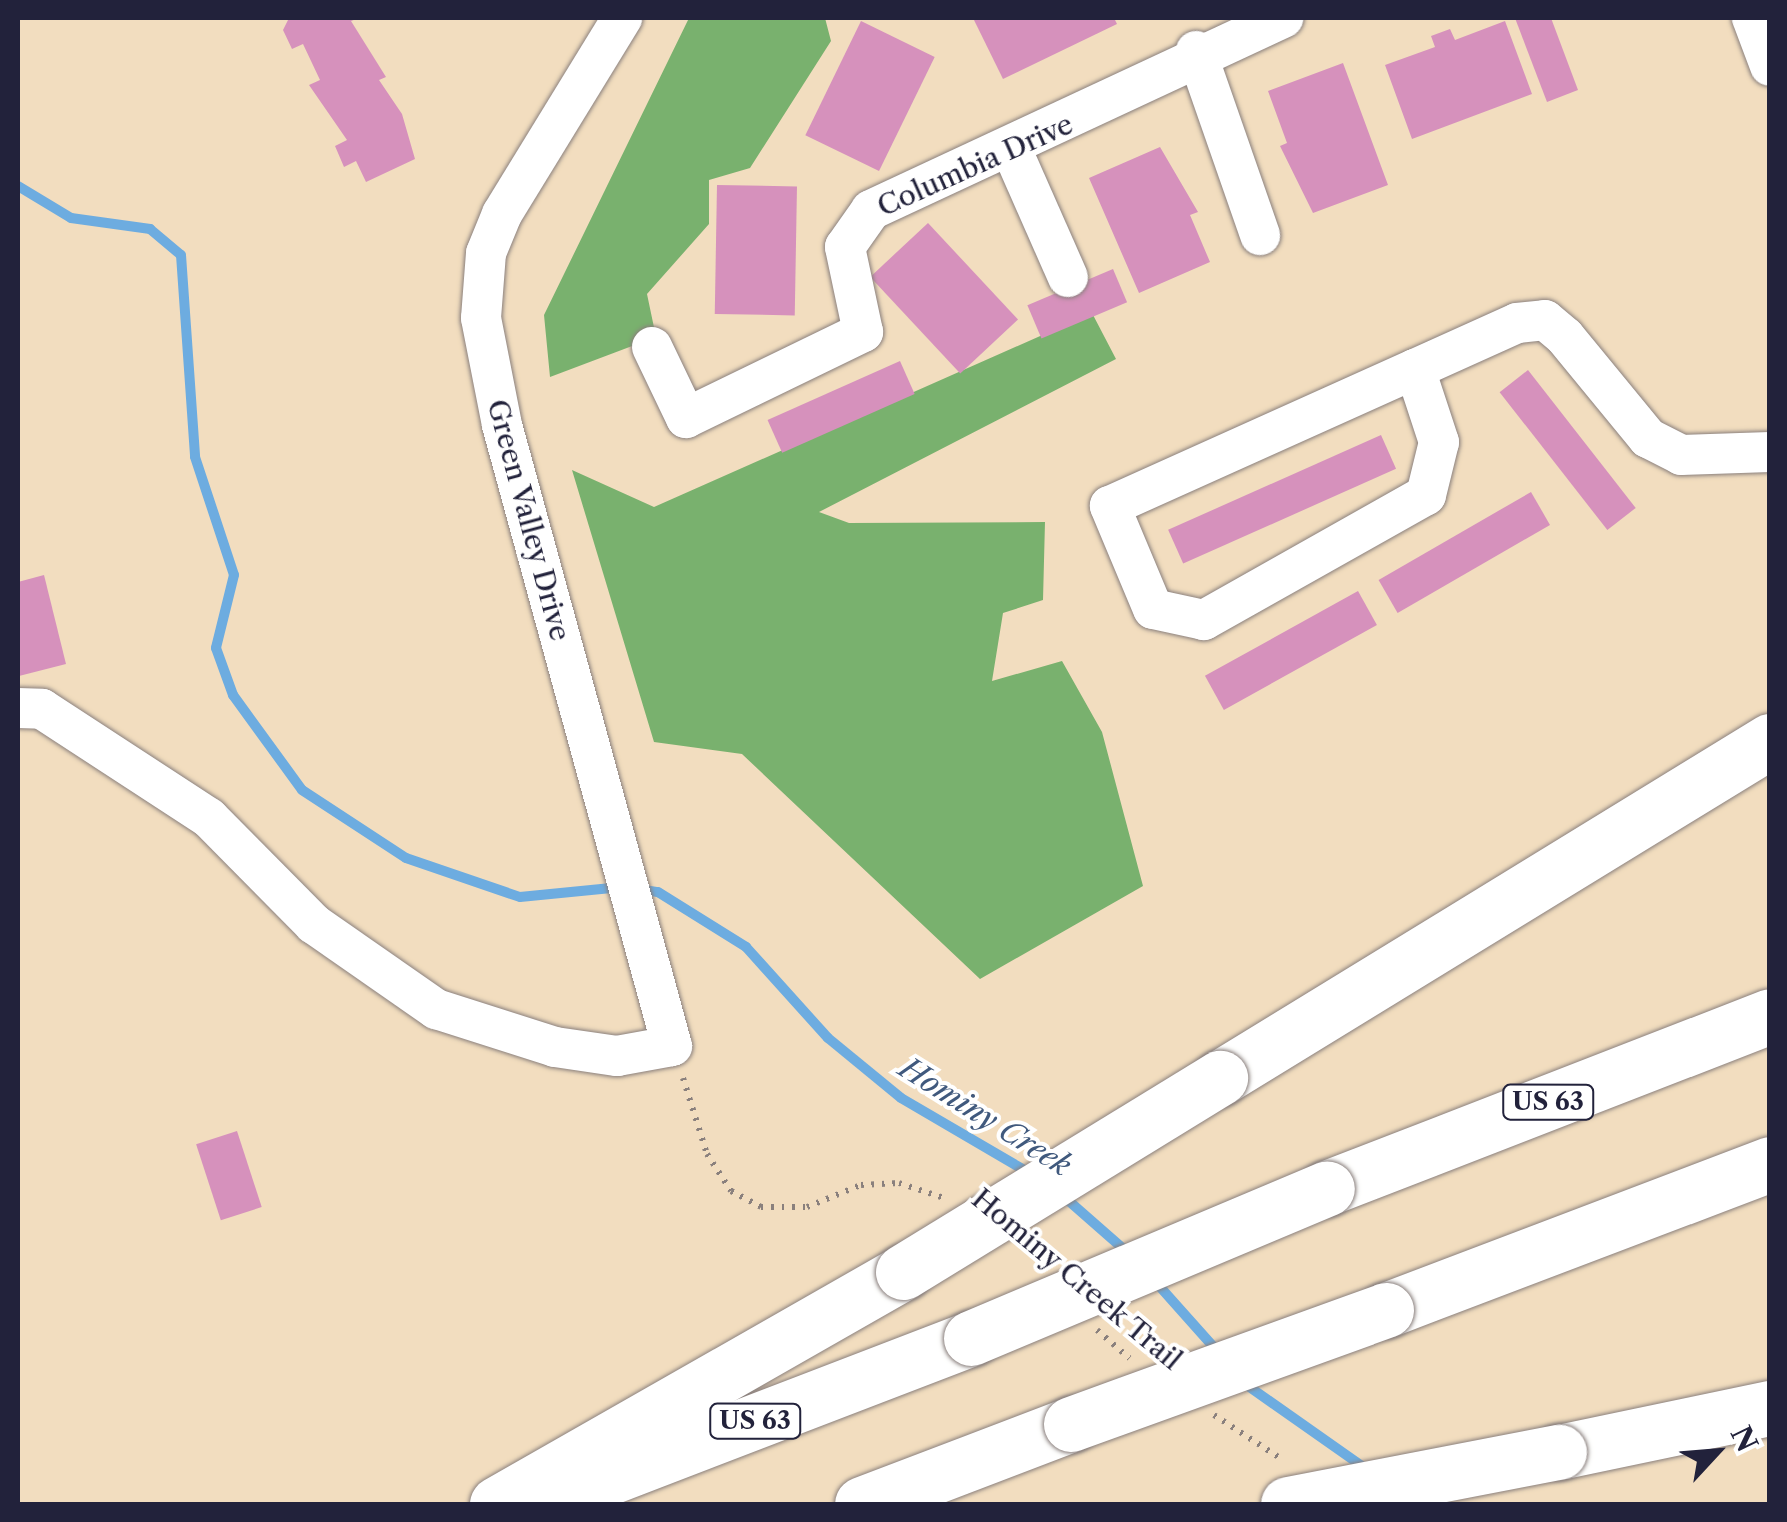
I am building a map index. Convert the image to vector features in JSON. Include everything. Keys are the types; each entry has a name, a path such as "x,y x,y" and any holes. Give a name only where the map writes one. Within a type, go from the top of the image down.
{"highway":[{"path":"497,1504 903,1272 1770,741"},
{"name":"US 63","path":"538,1504 971,1338 1327,1188 1770,1016"},
{"path":"862,1504 1770,1164"},
{"path":"1295,1488 1559,1452 1770,1408"}],"street":[{"name":"Green Valley Drive","path":"622,18 502,214 486,253 481,318 502,425 672,1046"},
{"name":"Columbia Drive","path":"652,347 686,418 863,332 846,275 855,223 1116,101 1218,35 1283,18"},
{"path":"1752,18 1770,66"},
{"path":"1218,35 1260,235"},
{"path":"1011,148 1068,277"},
{"path":"1414,369 1439,442 1426,495 1204,620 1153,608 1110,506 1414,369 1518,323 1545,320 1648,438 1681,455 1731,460 1770,452"},
{"path":"18,708 42,709 209,818 314,924 436,1009 555,1047 617,1056 672,1046"}],"path":[{"name":"Hominy Creek Trail","path":"672,1046 707,1154 731,1190 761,1207 807,1207 861,1185 900,1184 954,1207"},
{"name":"Hominy Creek Trail","path":"1081,1316 1138,1365"},
{"path":"1204,1408 1295,1488"}],"green space":[{"path":"689,18 825,18 831,41 750,168 709,180 709,224 647,294 656,337 550,377 544,315"},
{"path":"1092,313 1116,359 819,512 849,523 1045,522 1043,600 1003,613 992,681 1062,661 1102,732 1143,886 980,979 742,754 654,742 572,470 654,507"}],"building":[{"path":"289,18 359,18 351,21 386,77 379,80 402,114 415,159 366,182 356,161 344,167 335,146 347,140 309,85 320,80 303,44 292,49 283,30"},
{"path":"973,18 1114,18 1117,24 1003,79"},
{"path":"1515,18 1551,18 1578,90 1547,102"},
{"path":"861,21 935,57 879,171 805,135"},
{"path":"1505,21 1532,94 1412,139 1385,65 1435,47 1431,36 1450,29 1455,40"},
{"path":"1343,63 1388,185 1313,213 1280,146 1287,143 1268,91"},
{"path":"1160,147 1198,212 1190,215 1210,262 1139,293 1089,178"},
{"path":"717,185 797,186 795,315 715,314"},
{"path":"928,223 1018,320 960,373 870,277"},
{"path":"1113,269 1127,302 1041,338 1027,305"},
{"path":"900,361 915,394 782,453 768,420"},
{"path":"1528,370 1636,508 1607,530 1500,392"},
{"path":"1381,435 1396,469 1183,564 1168,530"},
{"path":"1531,492 1550,525 1398,613 1379,580"},
{"path":"44,575 66,664 19,676 18,582"},
{"path":"1358,591 1377,625 1224,710 1205,676"},
{"path":"237,1131 262,1207 221,1220 196,1144"}],"waterway":[{"name":"Hominy Creek","path":"18,186 71,218 150,229 181,255 195,457 234,575 216,648 233,695 302,790 406,858 520,897 622,887"},
{"name":"Hominy Creek","path":"638,889 658,892 746,947 828,1038 901,1098 1031,1174"},
{"name":"Hominy Creek","path":"1062,1195 1128,1253"},
{"name":"Hominy Creek","path":"1153,1279 1218,1352"},
{"path":"1241,1381 1366,1469"}]}
